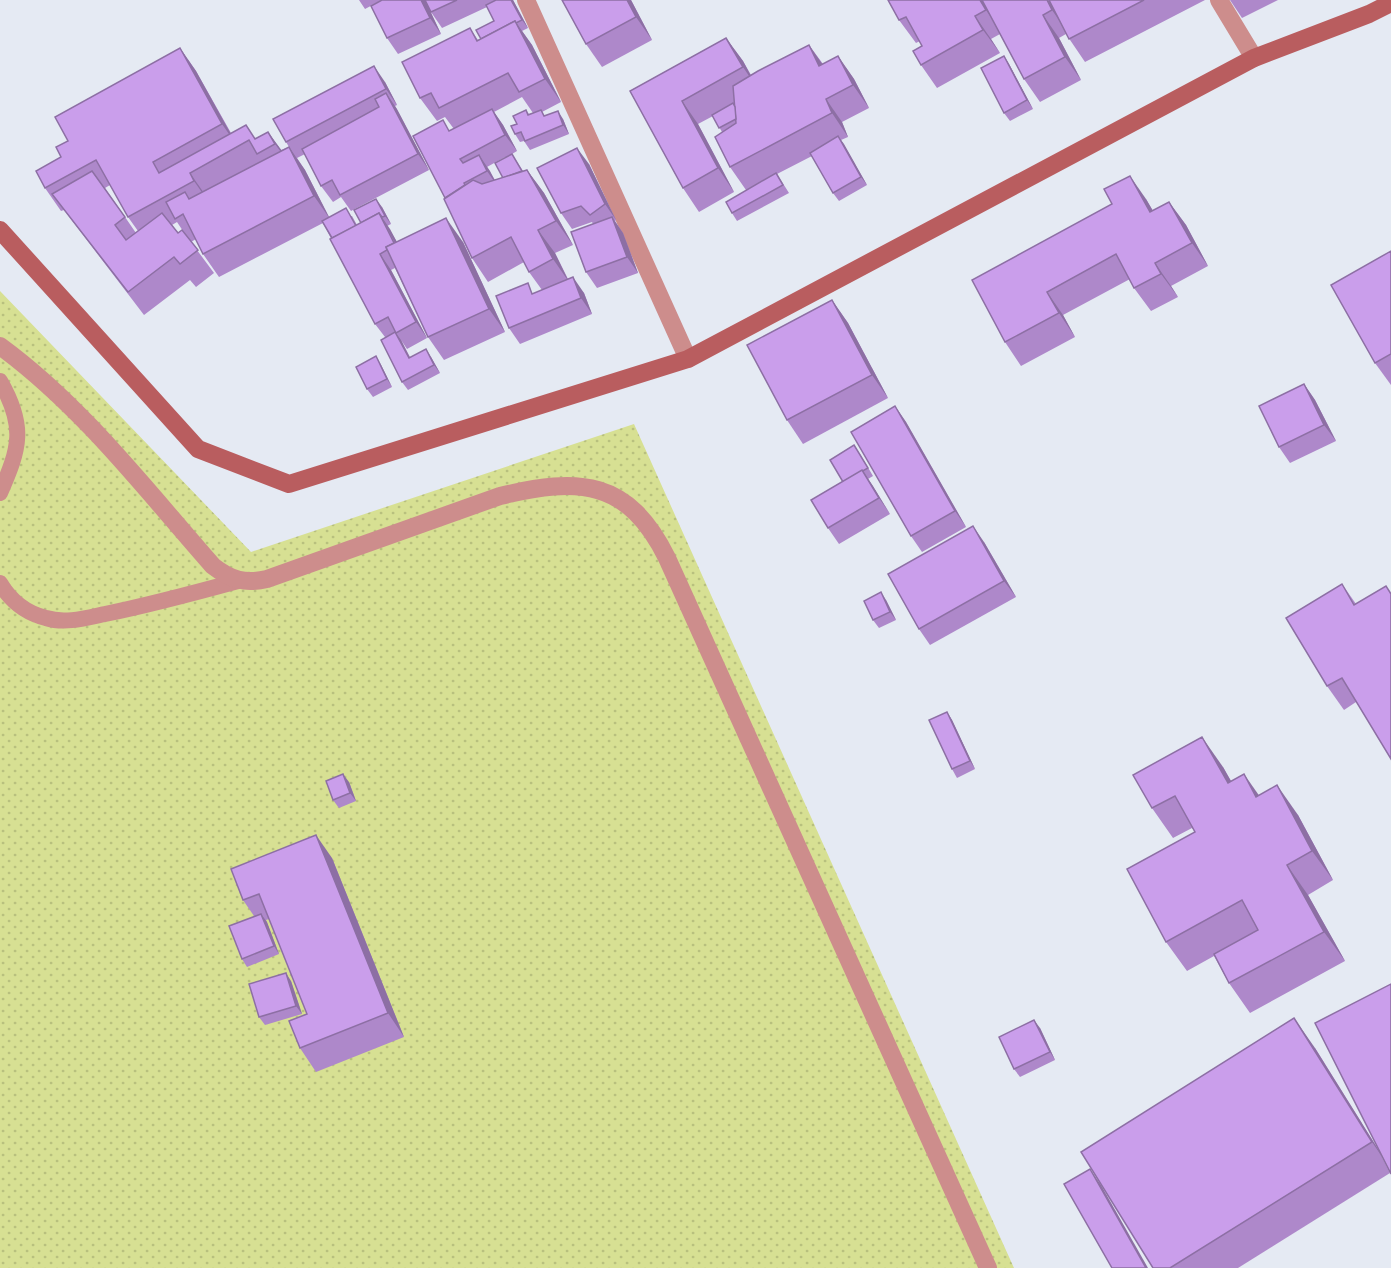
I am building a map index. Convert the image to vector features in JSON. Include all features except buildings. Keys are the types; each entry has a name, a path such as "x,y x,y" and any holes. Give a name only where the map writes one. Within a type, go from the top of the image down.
{"street":[{"path":"526,0 688,360"},
{"path":"1220,0 1254,58"},
{"path":"0,230 198,449 289,484 688,360 1254,58 1369,14 1391,3"},
{"path":"0,346 61,398 108,446 213,566 238,581 253,582 267,579 500,496 526,490 579,485 603,491 624,502 642,518 657,537 667,558 988,1268"}],"lane":[{"path":"0,381 15,411 18,428 13,462 0,493"},
{"path":"0,583 7,594 25,609 47,619 70,621 135,608 238,581"}],"green space":[{"path":"0,291 251,552 634,424 1014,1268 0,1268"}]}
